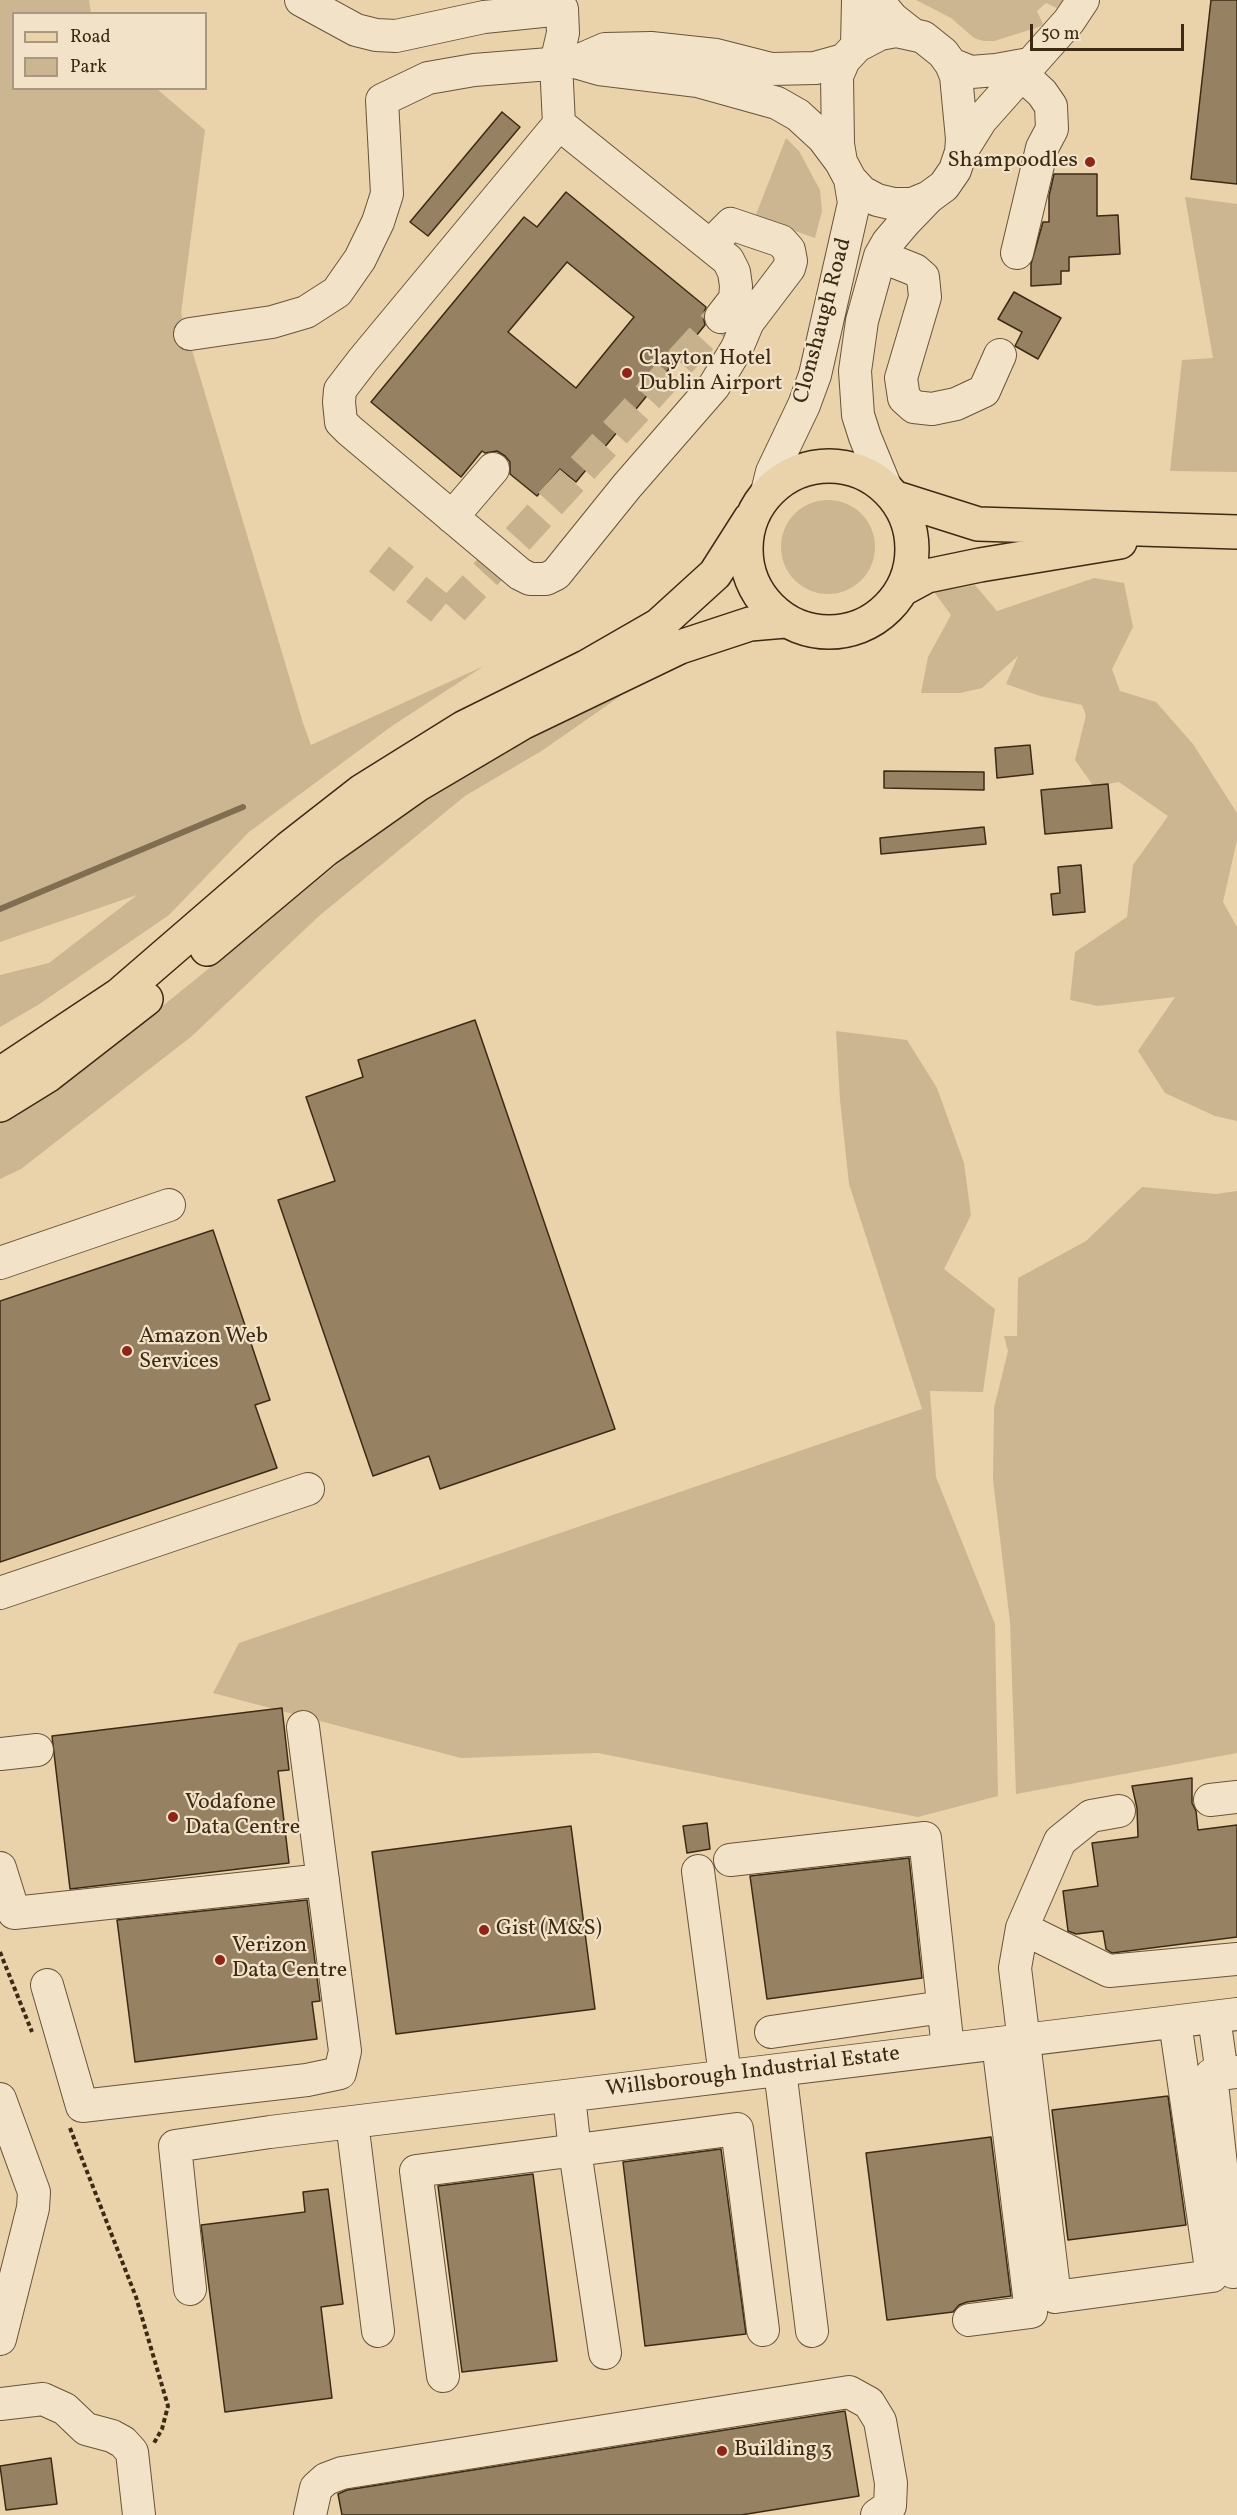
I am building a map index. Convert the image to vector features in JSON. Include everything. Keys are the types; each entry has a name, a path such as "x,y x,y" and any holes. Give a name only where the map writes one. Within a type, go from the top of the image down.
{"main road":[{"path":"0,1074 119,995 289,848 362,791 463,728 586,667 659,625 715,574 759,505 784,478 804,469 825,465 847,467 868,475 891,493 978,524 1237,532"},
{"path":"759,505 746,535 747,568 761,598 785,621 822,632 839,632 856,628 884,612 903,589 911,566 912,542 907,519 891,493"},
{"path":"903,589 927,576 980,565 1181,532"},
{"path":"0,1106 47,1076 112,1028 326,850 417,785 522,723 680,647 750,624 785,621"}],"street":[{"path":"301,0 356,30 376,35 396,36 484,17 561,5 570,133 340,390 338,411 341,422 520,574 530,579 546,579 556,574 627,486 714,386 737,348 748,322 789,268 791,261 789,250 781,241 731,224 710,244"},
{"name":"Clonshaugh Road","path":"759,505 804,405 814,375 854,203 838,144 837,76 850,53 858,0"},
{"path":"877,0 892,18 911,33 934,44 951,64 971,72 1022,68 1051,106 1052,129 1042,148 1017,252"},
{"name":"Clonshaugh Road","path":"845,170 862,192 886,202 912,204 944,186 981,120 1022,68 1070,21 1083,0"},
{"path":"190,334 272,322 306,312 337,292 360,260 378,222 387,194 382,100 428,78 474,70 565,62 605,49 651,48 716,55 771,69 815,68 850,53 880,34 896,31 911,33"},
{"path":"565,62 599,69 698,81 777,103 798,115 823,138 845,170"},
{"name":"Clonshaugh Road","path":"951,64 956,76 961,152"},
{"path":"570,133 728,260 734,272 735,299 721,317"},
{"name":"Clonshaugh Road","path":"891,493 864,437 858,415 855,371 862,321 880,256 888,242 928,197"},
{"path":"880,256 915,270 923,277 925,297 901,378 904,398 914,407 932,409 956,404 984,391 1000,355"},
{"path":"452,517 493,469"},
{"path":"0,1263 169,1205"},
{"path":"0,1593 308,1489"},
{"path":"47,1985 82,2106 307,2080 340,2073 345,2051 303,1727"},
{"path":"0,1754 38,1750"},
{"path":"969,2320 1031,2312 1011,2042 1015,1968 1022,1928 1060,1841 1091,1816 1119,1811"},
{"path":"730,1860 925,1838 948,2049"},
{"path":"0,1868 14,1913 323,1880"},
{"path":"698,1871 725,2076"},
{"path":"1022,1928 1109,1971 1237,1959"},
{"path":"771,2032 943,2007"},
{"path":"1226,2015 1230,2073 1211,2075 1233,2272 1237,2271"},
{"name":"Willsborough Industrial Estate","path":"190,2289 175,2146 270,2132 1226,2015"},
{"path":"1011,2042 1055,2297 1212,2276 1175,2022"},
{"path":"780,2070 812,2331"},
{"path":"307,2080 314,2127"},
{"path":"569,2096 574,2151 605,2353"},
{"path":"0,2339 33,2208 34,2192 1,2103"},
{"path":"352,2122 378,2331"},
{"path":"443,2376 416,2171 737,2129 763,2330"},
{"path":"310,2515 316,2488 326,2479 342,2473 849,2392 869,2403 880,2421 891,2483 890,2506 877,2515"},
{"path":"0,2404 43,2399 65,2409 86,2429 123,2442 132,2452 139,2515"}],"path":[{"path":"0,1952 35,2041"},
{"path":"66,2119 136,2297 168,2406 162,2429 153,2443 132,2452"}],"green space":[{"path":"0,0 89,0 91,12 12,12 12,90 158,90 205,130 181,313 311,745 484,666 392,726 249,832 169,915 38,1005 0,1027 0,975 49,963 137,895 0,942"},
{"path":"916,0 1063,0 1057,8 1046,3 1037,11 1043,24 1039,27 994,41 983,41 974,38 951,18"},
{"path":"786,138 799,151 820,190 822,211 815,238 755,217"},
{"path":"1185,197 1237,204 1237,472 1170,471 1182,360 1213,358"},
{"path":"828,500 846,503 861,514 872,529 875,547 872,565 861,580 846,591 828,594 810,591 795,580 784,565 781,547 784,529 795,514 810,503"},
{"path":"1094,578 1124,583 1133,627 1112,669 1120,691 1156,702 1193,744 1237,813 1237,840 1223,902 1237,927 1237,1121 1215,1116 1165,1093 1138,1051 1175,997 1098,1006 1070,1000 1075,952 1127,917 1133,865 1168,816 1119,782 1094,787 1075,760 1086,715 1082,705 1040,696 1006,684 1018,656 982,688 960,693 921,693 928,657 951,615 934,592 975,585 997,611"},
{"path":"622,695 543,750 465,796 319,916 192,1036 21,1169 0,1179 0,1119 80,1073 361,845 510,739"},
{"path":"836,1031 907,1040 937,1088 964,1163 971,1215 944,1269 995,1309 983,1392 930,1391 936,1477 995,1624 998,1796 918,1817 598,1753 461,1758 213,1693 239,1643 922,1409 849,1184 840,1100"},
{"path":"1142,1187 1216,1194 1237,1191 1237,1753 1016,1794 1010,1622 993,1480 994,1408 1008,1351 1004,1336 1017,1336 1018,1278 1086,1241"}],"building":[{"path":"1211,0 1237,0 1237,184 1191,179"},
{"path":"502,112 520,127 428,236 410,222"},
{"path":"1054,174 1097,174 1097,216 1118,215 1120,254 1069,257 1069,271 1061,271 1061,284 1031,286 1031,264 1043,222 1049,222 1049,196"},
{"name":"Clayton Hotel Dublin Airport","path":"566,192 706,307 703,315 705,325 576,482 560,469 537,496 510,474 510,462 497,451 485,453 482,451 461,477 371,402 524,217 537,227","holes":["567,262 634,317 576,388 508,332"]},
{"path":"1014,292 1061,318 1038,359 1015,346 1022,332 998,319"},
{"path":"1030,745 1033,774 997,778 995,748"},
{"path":"884,771 984,772 984,790 884,788"},
{"path":"1108,784 1112,828 1045,834 1041,790"},
{"path":"984,827 986,844 881,854 880,838"},
{"path":"1081,865 1085,912 1053,915 1051,894 1060,893 1058,867"},
{"path":"475,1020 615,1429 440,1489 429,1456 373,1476 278,1200 335,1181 306,1097 363,1077 358,1060"},
{"name":"Amazon Web Services","path":"213,1230 270,1400 255,1405 277,1468 0,1562 0,1301"},
{"name":"Vodafone Data Centre","path":"282,1708 289,1770 278,1771 289,1863 70,1889 52,1736"},
{"path":"1192,1778 1192,1803 1196,1811 1198,1830 1237,1825 1237,1937 1112,1953 1106,1949 1103,1931 1076,1934 1068,1931 1063,1891 1098,1886 1092,1843 1138,1837 1137,1808 1132,1786"},
{"path":"707,1823 710,1849 687,1853 683,1826"},
{"name":"Gist (M&S)","path":"571,1826 595,2009 396,2034 372,1852"},
{"path":"909,1858 922,1978 767,1999 750,1876"},
{"name":"Verizon Data Centre","path":"307,1900 320,2001 312,2002 317,2039 135,2062 117,1920"},
{"path":"1168,2096 1186,2225 1068,2240 1052,2110"},
{"path":"991,2137 1011,2296 967,2302 959,2305 953,2312 887,2320 866,2153"},
{"path":"721,2149 746,2334 645,2346 623,2162"},
{"path":"533,2174 557,2361 462,2372 438,2186"},
{"path":"328,2189 343,2304 321,2307 332,2398 225,2412 201,2225 305,2212 303,2192"},
{"name":"Building 3","path":"845,2411 859,2496 741,2515 342,2515 338,2494 347,2490"},
{"path":"51,2458 57,2504 6,2510 0,2466"}],"waterway":[{"path":"0,909 243,807"}],"tunnel":[{"path":"379,559 448,615 721,317"}],"place":[{"name":"Shampoodles","path":"1090,162"},
{"name":"Clayton Hotel Dublin Airport","path":"627,373"},
{"name":"Amazon Web Services","path":"127,1351"},
{"name":"Vodafone Data Centre","path":"173,1817"},
{"name":"Gist (M&S)","path":"484,1930"},
{"name":"Verizon Data Centre","path":"220,1960"},
{"name":"Building 3","path":"722,2451"}]}
